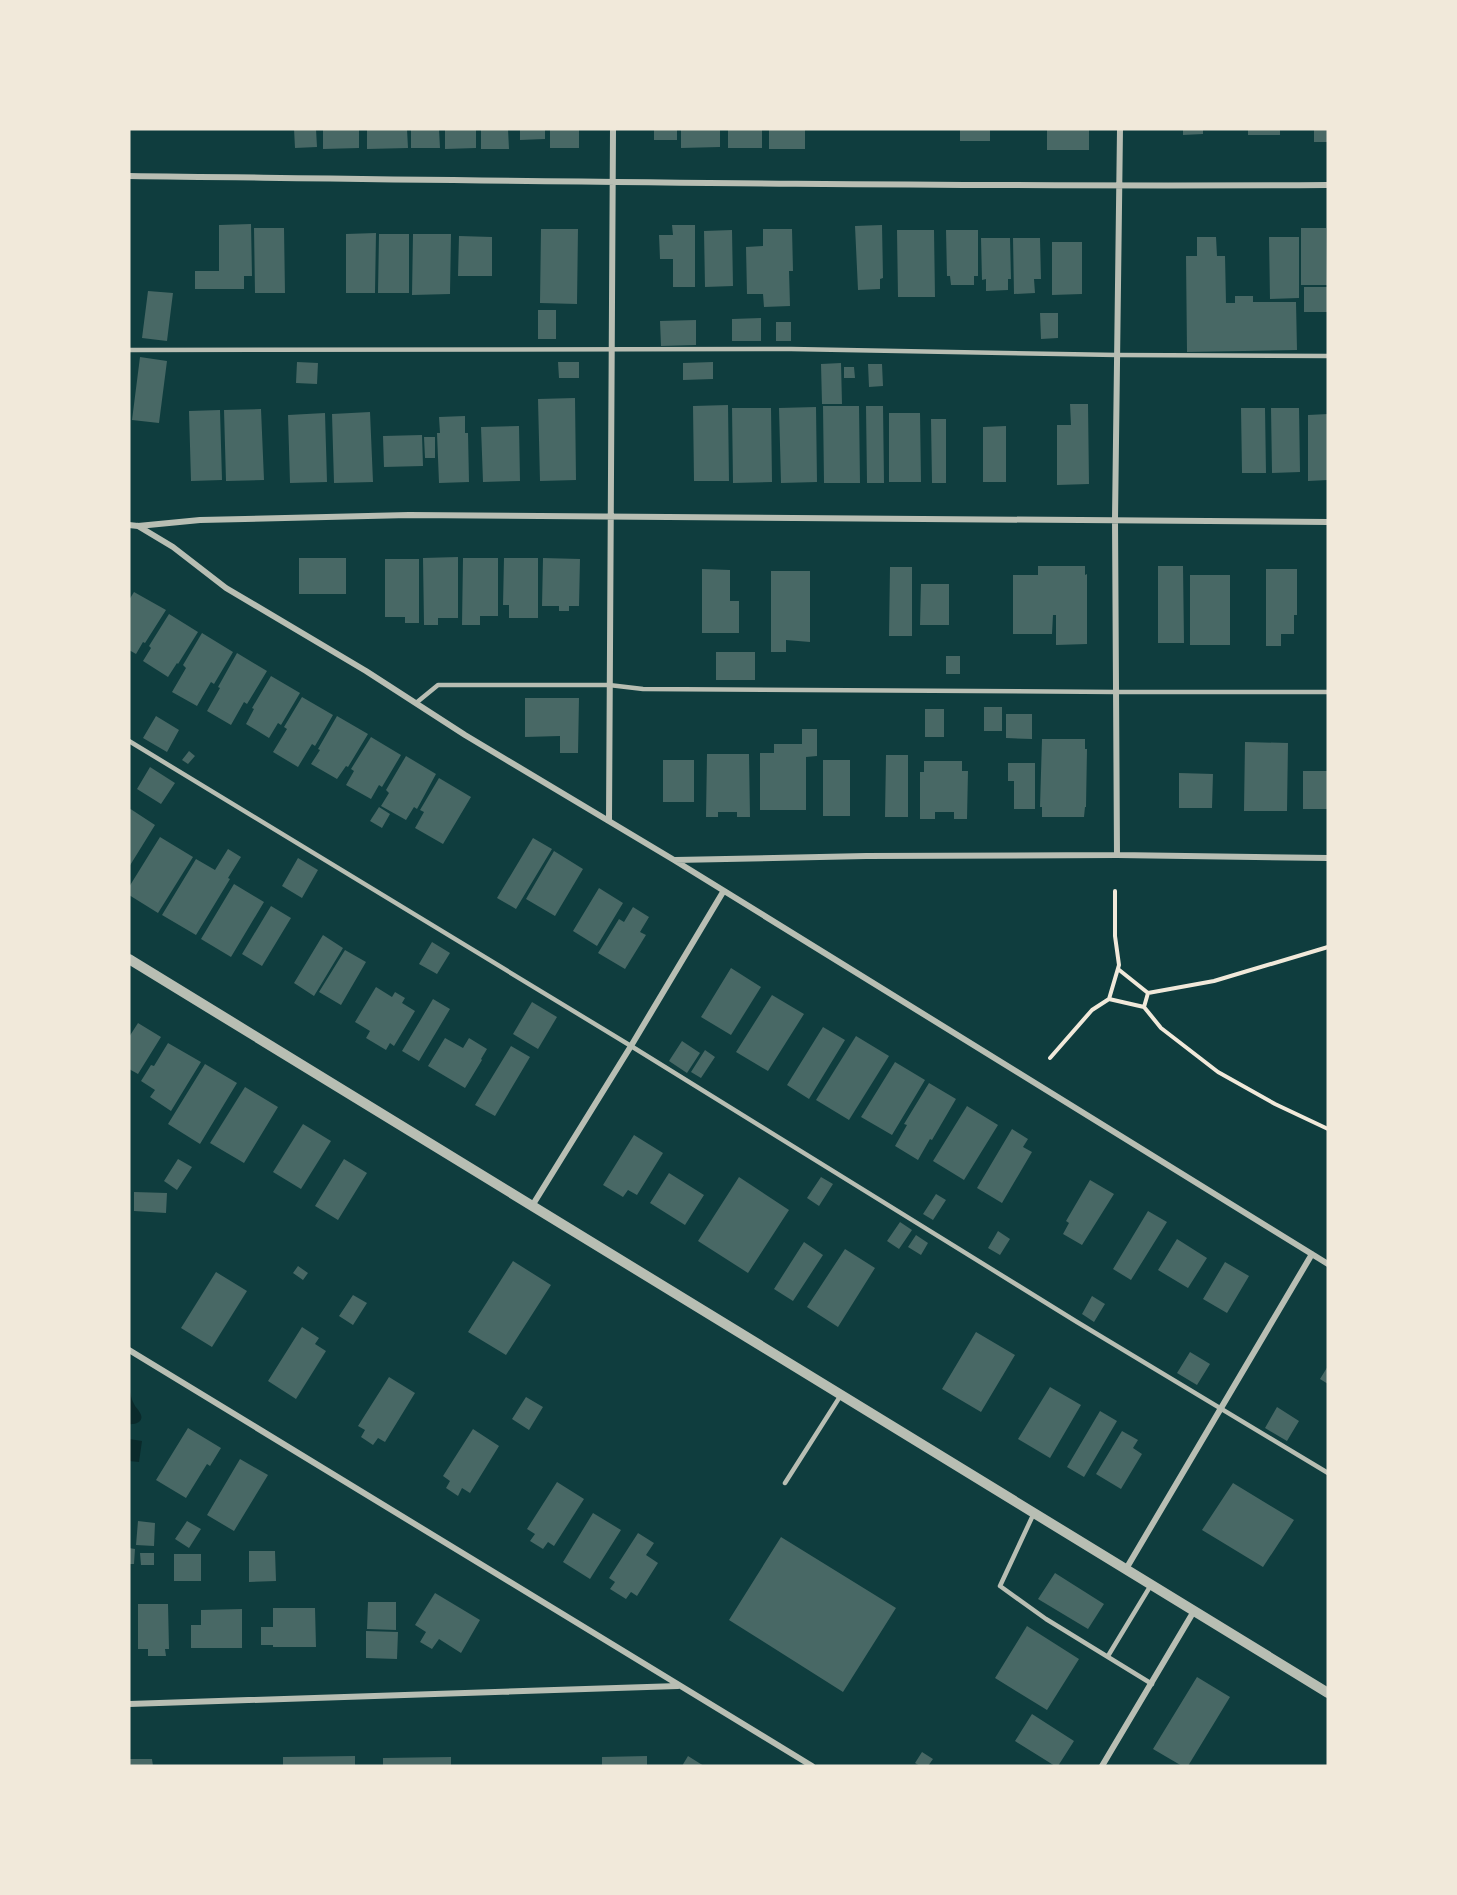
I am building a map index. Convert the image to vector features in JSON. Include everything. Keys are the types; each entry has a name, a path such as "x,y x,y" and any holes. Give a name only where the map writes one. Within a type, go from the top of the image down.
{"street":[{"path":"609,821 613,129"},
{"path":"1117,855 1115,519 1120,129"},
{"path":"129,176 1120,186 1328,184"},
{"path":"129,525 200,520 409,515 1328,522"},
{"path":"138,526 173,548 226,588 674,860 1328,1264"},
{"path":"674,860 866,856 1117,855 1328,858"},
{"path":"532,1206 723,892"},
{"path":"129,959 1328,1693"},
{"path":"1126,1569 1312,1254"},
{"path":"129,1350 812,1766"},
{"path":"1102,1766 1194,1611"},
{"path":"129,1704 679,1686"}],"lane":[{"path":"129,350 611,348 1328,356"},
{"path":"416,703 438,685 609,685 643,689 1117,693 1328,692"},
{"path":"129,741 1328,1473"},
{"path":"785,1483 841,1395"},
{"path":"1034,1513 1000,1586 1047,1619 1152,1684"},
{"path":"1108,1656 1151,1585"}],"path":[{"path":"1050,1058 1092,1010 1109,999 1119,965 1115,936 1115,891"},
{"path":"1118,969 1148,993 1214,981 1328,947"},
{"path":"1144,1007 1148,993"},
{"path":"1109,999 1144,1007 1161,1028 1218,1072 1275,1104 1328,1129"}],"water":[{"path":"129,1389 141,1416 139,1422 132,1424 129,1424"},
{"path":"129,1439 142,1441 139,1462 129,1461"}],"building":[{"path":"294,129 316,129 317,147 295,148"},
{"path":"323,129 359,129 359,148 323,149"},
{"path":"367,129 407,129 408,148 367,149"},
{"path":"411,129 439,129 440,148 411,148"},
{"path":"445,129 476,129 476,148 445,149"},
{"path":"481,129 508,129 509,149 481,149"},
{"path":"520,129 545,129 545,139 520,140"},
{"path":"550,129 579,129 579,148 550,148"},
{"path":"654,129 677,129 677,140 654,140"},
{"path":"681,129 720,129 720,147 681,148"},
{"path":"728,129 762,129 762,148 728,148"},
{"path":"769,129 805,129 805,149 769,149"},
{"path":"960,129 990,129 990,141 960,141"},
{"path":"1047,129 1089,129 1089,150 1047,150"},
{"path":"1183,129 1203,129 1203,134 1183,135"},
{"path":"1248,129 1280,129 1280,135 1248,135"},
{"path":"1314,129 1328,129 1328,142 1314,142"},
{"path":"251,224 252,276 244,276 244,289 195,289 195,271 219,271 219,225"},
{"path":"672,225 695,225 695,287 673,287 673,259 660,259 659,235 673,235"},
{"path":"882,225 883,278 880,279 880,289 858,290 855,226"},
{"path":"254,228 284,228 285,293 255,293"},
{"path":"1301,228 1326,228 1327,285 1301,285"},
{"path":"541,229 578,229 577,304 540,303"},
{"path":"763,229 792,229 793,271 789,271 790,306 764,307 763,294 747,294 746,247 763,246"},
{"path":"732,230 733,286 705,287 704,231"},
{"path":"897,230 934,230 935,297 898,297"},
{"path":"946,230 978,230 978,276 974,276 974,285 951,285 950,276 947,276"},
{"path":"376,233 375,293 346,293 346,234"},
{"path":"379,234 409,234 409,293 378,293"},
{"path":"413,234 451,234 450,294 412,295"},
{"path":"459,236 492,237 492,276 458,276"},
{"path":"1197,237 1216,237 1217,256 1225,256 1226,303 1235,303 1235,296 1253,296 1253,302 1296,302 1297,350 1187,352 1186,256 1197,256"},
{"path":"1269,237 1299,237 1299,298 1270,299"},
{"path":"981,238 1010,238 1011,279 1008,279 1008,290 986,291 986,279 982,280"},
{"path":"1013,238 1040,238 1041,279 1034,279 1035,293 1014,294"},
{"path":"1052,242 1082,242 1082,294 1052,295"},
{"path":"1304,287 1327,287 1327,312 1304,312"},
{"path":"148,291 173,293 167,341 142,338"},
{"path":"538,310 556,310 556,339 538,339"},
{"path":"1040,313 1058,313 1058,338 1041,339"},
{"path":"761,318 761,341 732,341 732,319"},
{"path":"696,320 696,345 661,346 660,321"},
{"path":"776,322 791,322 791,341 776,341"},
{"path":"140,357 167,361 159,423 132,420"},
{"path":"297,362 318,363 317,384 296,383"},
{"path":"558,362 579,362 579,378 559,378"},
{"path":"713,362 713,379 683,380 683,363"},
{"path":"841,363 842,404 822,404 821,364"},
{"path":"868,364 882,364 883,386 869,387"},
{"path":"844,367 854,367 855,378 844,378"},
{"path":"575,398 576,480 540,481 538,399"},
{"path":"1070,404 1088,404 1089,484 1057,485 1057,425 1071,425"},
{"path":"728,405 729,481 694,481 693,406"},
{"path":"823,406 859,406 860,483 824,483"},
{"path":"866,406 883,406 884,483 867,483"},
{"path":"816,407 817,482 781,483 779,408"},
{"path":"732,408 771,408 772,482 733,483"},
{"path":"1241,408 1265,408 1266,473 1242,473"},
{"path":"1271,408 1299,408 1300,472 1272,473"},
{"path":"261,409 264,480 226,481 224,410"},
{"path":"220,410 222,480 191,481 189,411"},
{"path":"370,412 373,482 334,483 332,414"},
{"path":"325,413 327,482 290,483 288,415"},
{"path":"889,413 920,413 921,482 889,482"},
{"path":"1328,414 1328,480 1308,481 1308,415"},
{"path":"465,416 465,433 468,433 469,482 439,483 437,433 440,433 439,417"},
{"path":"931,419 946,419 946,483 932,483"},
{"path":"519,426 520,481 483,482 481,427"},
{"path":"1006,426 1006,482 983,482 983,427"},
{"path":"422,435 423,466 384,467 383,436"},
{"path":"424,437 435,437 435,458 425,458"},
{"path":"458,557 458,618 438,618 438,625 424,625 423,558"},
{"path":"299,558 346,558 346,594 299,594"},
{"path":"463,558 498,558 498,616 480,616 480,625 462,625"},
{"path":"504,558 538,558 538,618 509,618 509,605 503,605"},
{"path":"543,558 580,559 579,606 569,606 569,611 559,611 559,606 542,606"},
{"path":"385,559 419,559 419,623 405,623 405,617 385,617"},
{"path":"1038,566 1085,566 1087,644 1056,645 1056,615 1053,615 1052,634 1013,634 1013,575 1038,575"},
{"path":"1158,566 1183,566 1184,643 1158,643"},
{"path":"890,567 912,567 912,636 889,636"},
{"path":"702,569 730,570 730,601 739,601 739,633 702,633"},
{"path":"1266,569 1297,569 1297,615 1294,615 1294,634 1281,634 1281,646 1266,646"},
{"path":"771,571 810,571 810,642 786,640 786,652 771,652"},
{"path":"1190,575 1230,575 1230,645 1190,645"},
{"path":"921,584 949,584 949,625 920,625"},
{"path":"134,592 166,610 136,654 129,650 129,600"},
{"path":"169,614 198,632 168,677 143,661 151,648 149,646"},
{"path":"202,633 233,652 214,684 211,682 197,706 172,692 186,668 183,665"},
{"path":"716,652 755,652 755,680 716,680"},
{"path":"237,653 267,671 247,704 244,702 231,725 207,711"},
{"path":"946,656 960,656 960,674 946,674"},
{"path":"271,676 300,693 281,725 278,723 269,738 246,724 254,709 252,708"},
{"path":"302,697 333,715 315,746 312,744 298,767 273,752 287,729 284,727"},
{"path":"525,698 579,698 578,753 560,753 560,736 525,737"},
{"path":"984,707 1002,707 1002,731 984,731"},
{"path":"925,709 944,709 944,737 925,737"},
{"path":"1006,714 1032,714 1032,739 1006,738"},
{"path":"156,716 179,730 167,752 143,738"},
{"path":"337,716 368,734 348,767 346,766 337,779 311,764"},
{"path":"802,729 817,729 817,756 806,757 806,810 760,810 760,753 774,753 774,744 802,744"},
{"path":"371,737 401,755 382,787 379,785 371,799 346,785 354,771 351,769"},
{"path":"1042,739 1085,739 1085,749 1087,749 1084,817 1042,817 1042,807 1040,807"},
{"path":"1245,742 1288,743 1287,811 1244,811"},
{"path":"189,751 195,756 188,764 182,760"},
{"path":"707,754 749,754 750,817 737,817 737,812 718,812 718,817 706,817"},
{"path":"886,755 908,755 908,817 885,817"},
{"path":"406,756 436,774 417,809 414,807 406,820 381,806 389,793 386,790"},
{"path":"663,760 694,760 694,802 663,802"},
{"path":"823,760 850,760 850,816 823,816"},
{"path":"924,761 962,761 962,771 968,771 967,819 954,819 954,812 935,812 935,819 920,819 920,772 924,772"},
{"path":"1008,763 1035,763 1035,809 1014,809 1014,781 1008,781"},
{"path":"150,767 175,783 161,804 137,789"},
{"path":"1303,771 1328,771 1328,809 1303,809"},
{"path":"1179,773 1213,774 1212,808 1179,808"},
{"path":"439,778 471,797 443,844 415,828 424,812 420,810"},
{"path":"379,807 390,814 382,828 370,821"},
{"path":"129,808 155,825 129,867"},
{"path":"160,837 193,857 158,913 129,895 129,887"},
{"path":"533,838 552,849 516,909 497,898"},
{"path":"228,849 241,857 196,935 162,915 196,859 215,870"},
{"path":"554,851 583,869 555,916 526,899"},
{"path":"298,858 318,870 302,898 282,886"},
{"path":"234,884 264,902 231,957 201,939"},
{"path":"599,888 623,903 597,946 573,931"},
{"path":"271,906 291,918 262,966 242,954"},
{"path":"633,907 649,917 640,932 646,935 625,969 598,953 619,919 624,922"},
{"path":"323,935 343,948 314,996 294,983"},
{"path":"432,942 450,953 437,974 419,964"},
{"path":"345,950 366,962 341,1005 319,992"},
{"path":"731,968 761,987 731,1035 701,1017"},
{"path":"376,987 392,997 395,992 405,998 402,1003 415,1011 394,1046 390,1043 386,1050 366,1038 370,1031 355,1022"},
{"path":"772,995 804,1014 768,1071 736,1052"},
{"path":"433,999 450,1009 419,1061 402,1051"},
{"path":"532,1002 557,1017 538,1049 513,1034"},
{"path":"138,1023 161,1037 138,1074 129,1069 129,1037"},
{"path":"823,1027 845,1040 809,1099 787,1085"},
{"path":"856,1036 889,1056 849,1120 816,1100"},
{"path":"445,1038 463,1048 469,1038 487,1049 465,1088 428,1066"},
{"path":"682,1041 700,1053 687,1073 669,1061"},
{"path":"168,1043 201,1062 171,1111 150,1097 155,1090 141,1081 151,1065 154,1066"},
{"path":"511,1046 530,1057 495,1116 475,1105"},
{"path":"705,1050 715,1057 701,1078 691,1072"},
{"path":"895,1062 925,1080 892,1135 861,1117"},
{"path":"205,1064 237,1083 200,1144 168,1124"},
{"path":"929,1083 956,1099 918,1160 895,1146 907,1125 904,1124"},
{"path":"245,1087 278,1107 244,1163 210,1143"},
{"path":"967,1106 998,1125 964,1180 933,1161"},
{"path":"303,1124 331,1141 301,1189 273,1172"},
{"path":"1012,1129 1028,1139 1023,1147 1032,1152 1002,1203 977,1188"},
{"path":"634,1135 663,1153 637,1195 628,1190 623,1197 603,1185"},
{"path":"178,1159 192,1167 177,1190 164,1181"},
{"path":"344,1159 367,1173 338,1220 315,1206"},
{"path":"669,1173 704,1195 685,1225 650,1203"},
{"path":"739,1177 789,1210 748,1273 698,1241"},
{"path":"821,1177 833,1184 819,1206 807,1198"},
{"path":"1090,1180 1114,1194 1082,1245 1063,1234 1069,1223 1066,1221"},
{"path":"134,1192 167,1193 166,1213 134,1211"},
{"path":"936,1194 946,1200 933,1220 923,1214"},
{"path":"1148,1211 1167,1222 1131,1280 1113,1269"},
{"path":"900,1222 912,1230 899,1249 887,1241"},
{"path":"998,1231 1010,1239 1000,1255 988,1248"},
{"path":"916,1235 928,1243 921,1255 908,1247"},
{"path":"1177,1239 1207,1258 1188,1288 1158,1270"},
{"path":"804,1242 823,1255 793,1301 774,1289"},
{"path":"845,1249 875,1268 838,1327 807,1307"},
{"path":"513,1261 551,1285 506,1355 468,1332"},
{"path":"1225,1262 1249,1276 1227,1313 1203,1299"},
{"path":"298,1266 308,1273 303,1280 293,1273"},
{"path":"216,1272 247,1291 212,1347 181,1328"},
{"path":"353,1295 367,1303 353,1325 339,1316"},
{"path":"1092,1296 1105,1304 1094,1322 1082,1314"},
{"path":"302,1327 319,1338 315,1344 326,1351 296,1399 268,1381"},
{"path":"976,1332 1015,1355 981,1412 942,1389"},
{"path":"1190,1352 1210,1364 1197,1385 1177,1373"},
{"path":"1328,1366 1328,1384 1320,1379"},
{"path":"389,1377 415,1393 385,1442 378,1438 373,1445 361,1437 365,1430 358,1426"},
{"path":"1050,1387 1081,1405 1050,1458 1018,1439"},
{"path":"526,1397 543,1407 529,1430 512,1419"},
{"path":"1277,1407 1299,1421 1287,1441 1265,1428"},
{"path":"1100,1411 1117,1421 1084,1477 1067,1467"},
{"path":"188,1428 221,1448 210,1466 207,1464 186,1498 156,1480"},
{"path":"473,1429 499,1446 470,1493 462,1488 458,1496 446,1488 450,1481 443,1476"},
{"path":"1122,1431 1138,1440 1133,1448 1142,1454 1121,1489 1096,1474"},
{"path":"240,1459 268,1475 234,1531 207,1515"},
{"path":"557,1482 584,1499 554,1546 548,1542 543,1549 530,1541 535,1534 527,1529"},
{"path":"1233,1483 1294,1520 1263,1567 1202,1530"},
{"path":"593,1513 621,1530 590,1579 563,1562"},
{"path":"138,1521 155,1523 154,1546 136,1545"},
{"path":"187,1521 201,1529 189,1548 175,1539"},
{"path":"638,1533 654,1543 646,1555 658,1563 637,1596 631,1592 626,1599 610,1589 615,1582 609,1578"},
{"path":"781,1537 896,1608 843,1692 729,1620"},
{"path":"129,1548 135,1549 134,1564 129,1564"},
{"path":"249,1551 275,1551 276,1581 249,1582"},
{"path":"140,1553 154,1553 154,1565 141,1565"},
{"path":"174,1554 201,1554 201,1581 174,1581"},
{"path":"1055,1573 1104,1604 1088,1629 1038,1599"},
{"path":"435,1593 480,1620 461,1653 439,1639 432,1649 420,1642 426,1632 415,1625"},
{"path":"368,1602 396,1602 396,1630 367,1629"},
{"path":"138,1604 168,1604 169,1649 165,1649 166,1656 148,1656 148,1649 138,1649"},
{"path":"273,1608 315,1608 316,1647 261,1645 261,1627 273,1627"},
{"path":"242,1609 242,1648 191,1648 191,1625 201,1625 201,1610"},
{"path":"1027,1626 1079,1659 1047,1710 995,1678"},
{"path":"366,1631 398,1632 397,1659 366,1658"},
{"path":"1197,1677 1230,1697 1188,1766 1182,1766 1153,1749"},
{"path":"1032,1714 1074,1741 1058,1766 1015,1741"},
{"path":"922,1752 933,1759 928,1766 915,1763"},
{"path":"355,1756 355,1766 283,1766 283,1757"},
{"path":"647,1756 647,1766 602,1766 602,1757"},
{"path":"688,1756 704,1766 682,1766"},
{"path":"451,1757 451,1766 383,1766 383,1758"},
{"path":"129,1759 152,1759 153,1766 129,1766"}]}
